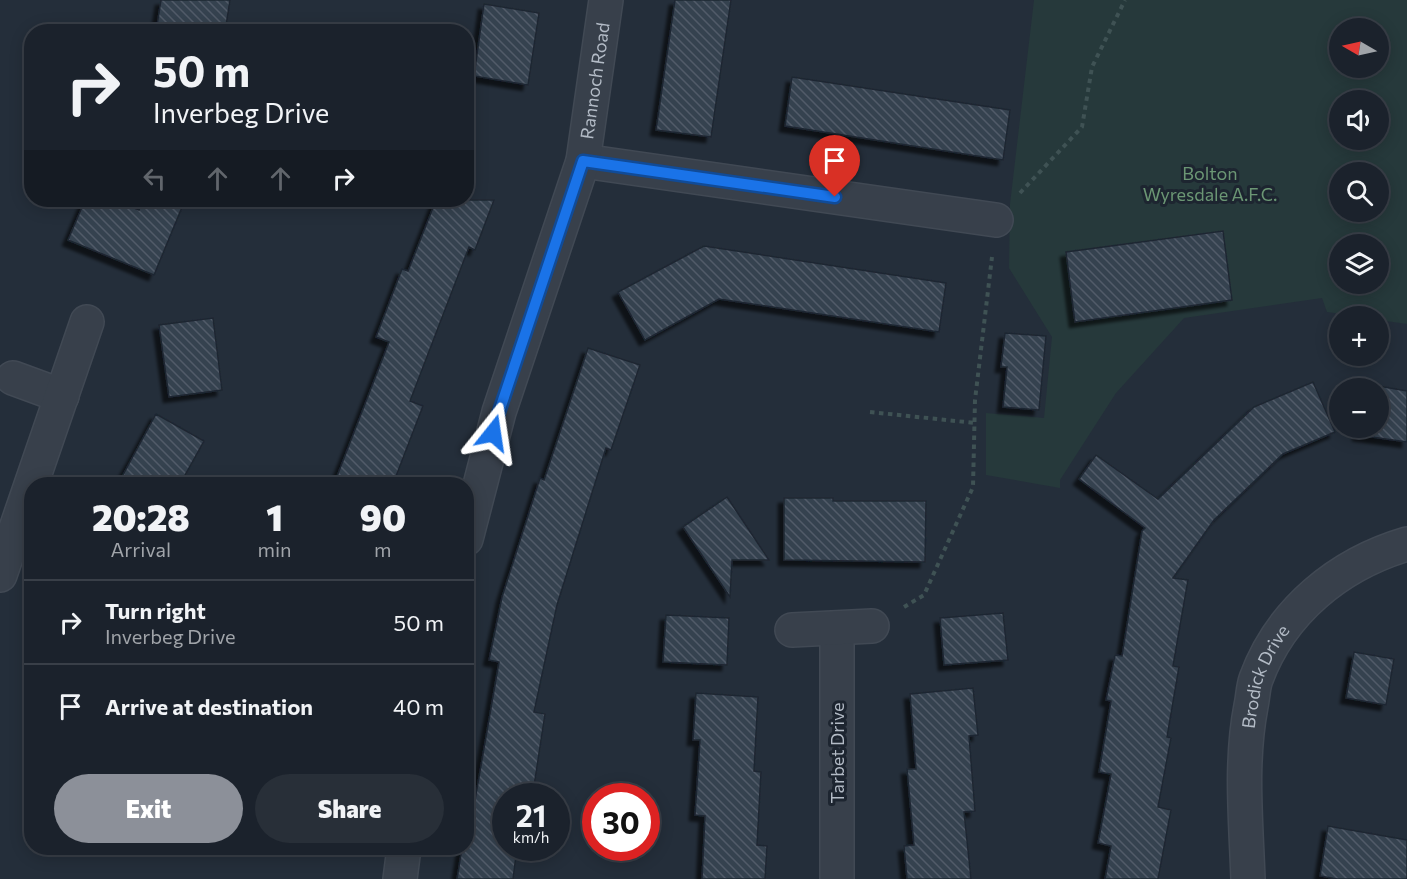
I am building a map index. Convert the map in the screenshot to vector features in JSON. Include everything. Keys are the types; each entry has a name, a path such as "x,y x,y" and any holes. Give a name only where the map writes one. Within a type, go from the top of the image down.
{"street":[{"name":"Rannoch Road","path":"474,508 499,412 583,161 606,0"},
{"path":"583,161 996,220"},
{"path":"34,477 87,322"},
{"path":"13,378 62,396"},
{"path":"0,574 24,505"},
{"name":"Brodick Drive","path":"1248,879 1244,778 1247,728 1256,680 1278,633 1309,597 1343,572 1379,552 1407,544"},
{"path":"792,630 872,626"},
{"name":"Tarbet Drive","path":"837,628 837,879"},
{"path":"400,879 403,855"}],"path":[{"path":"872,626 924,595 973,487 975,400 996,220 1082,127 1092,68 1125,0"},
{"path":"870,412 975,423"}],"green space":[{"name":"Bolton Wyresdale A.F.C.","path":"1034,0 1407,0 1407,324 1389,321 1389,306 1329,306 1329,312 1322,298 1184,318 1116,393 1060,480 1060,488 986,475 986,413 1044,418 1052,337 1009,268 1010,204"}],"building":[{"path":"161,0 230,0 226,24 157,24"},
{"path":"675,0 731,0 711,137 656,130"},
{"path":"484,4 539,13 528,85 474,76"},
{"path":"792,77 1010,110 1003,160 785,126"},
{"path":"474,200 494,200 475,250 469,247 410,401 423,406 396,477 337,477 389,342 376,337 402,269 408,271 433,207 474,207"},
{"path":"82,207 132,207 139,210 140,207 182,207 154,275 68,240"},
{"path":"1223,231 1232,300 1075,322 1066,252"},
{"path":"704,246 946,283 939,332 719,299 645,340 618,292"},
{"path":"213,318 222,390 169,397 159,325"},
{"path":"1005,333 1046,336 1039,410 1003,407 1007,367 1001,367"},
{"path":"588,348 640,365 611,450 606,448 557,605 534,712 545,714 534,783 492,783 492,861 515,861 513,879 457,879 461,855 474,855 474,806 499,662 489,660 502,597 540,478 544,480"},
{"path":"1313,382 1329,418 1329,435 1283,454 1214,520 1173,578 1188,580 1173,666 1179,667 1167,737 1171,738 1158,807 1171,810 1158,879 1105,879 1111,846 1098,843 1111,774 1099,772 1111,701 1106,700 1115,655 1122,656 1142,531 1145,528 1079,479 1096,455 1158,499 1254,407"},
{"path":"1389,388 1407,391 1407,442 1379,438 1389,438"},
{"path":"156,414 204,441 184,477 122,477"},
{"path":"727,497 769,560 732,560 730,597 683,527"},
{"path":"784,498 833,498 833,501 926,501 925,562 784,560"},
{"path":"1003,613 1008,660 944,665 940,618"},
{"path":"666,615 729,618 727,665 663,662"},
{"path":"1354,652 1394,659 1386,705 1346,698"},
{"path":"973,688 978,735 969,736 975,811 964,812 971,879 907,879 904,846 914,845 907,769 916,769 910,694"},
{"path":"696,693 758,697 754,771 761,772 757,845 767,846 765,879 702,879 705,816 695,815 700,740 693,740"},
{"path":"1328,826 1407,840 1407,879 1337,879 1320,876"}],"route":[{"path":"493,433 583,161 835,197"}]}
